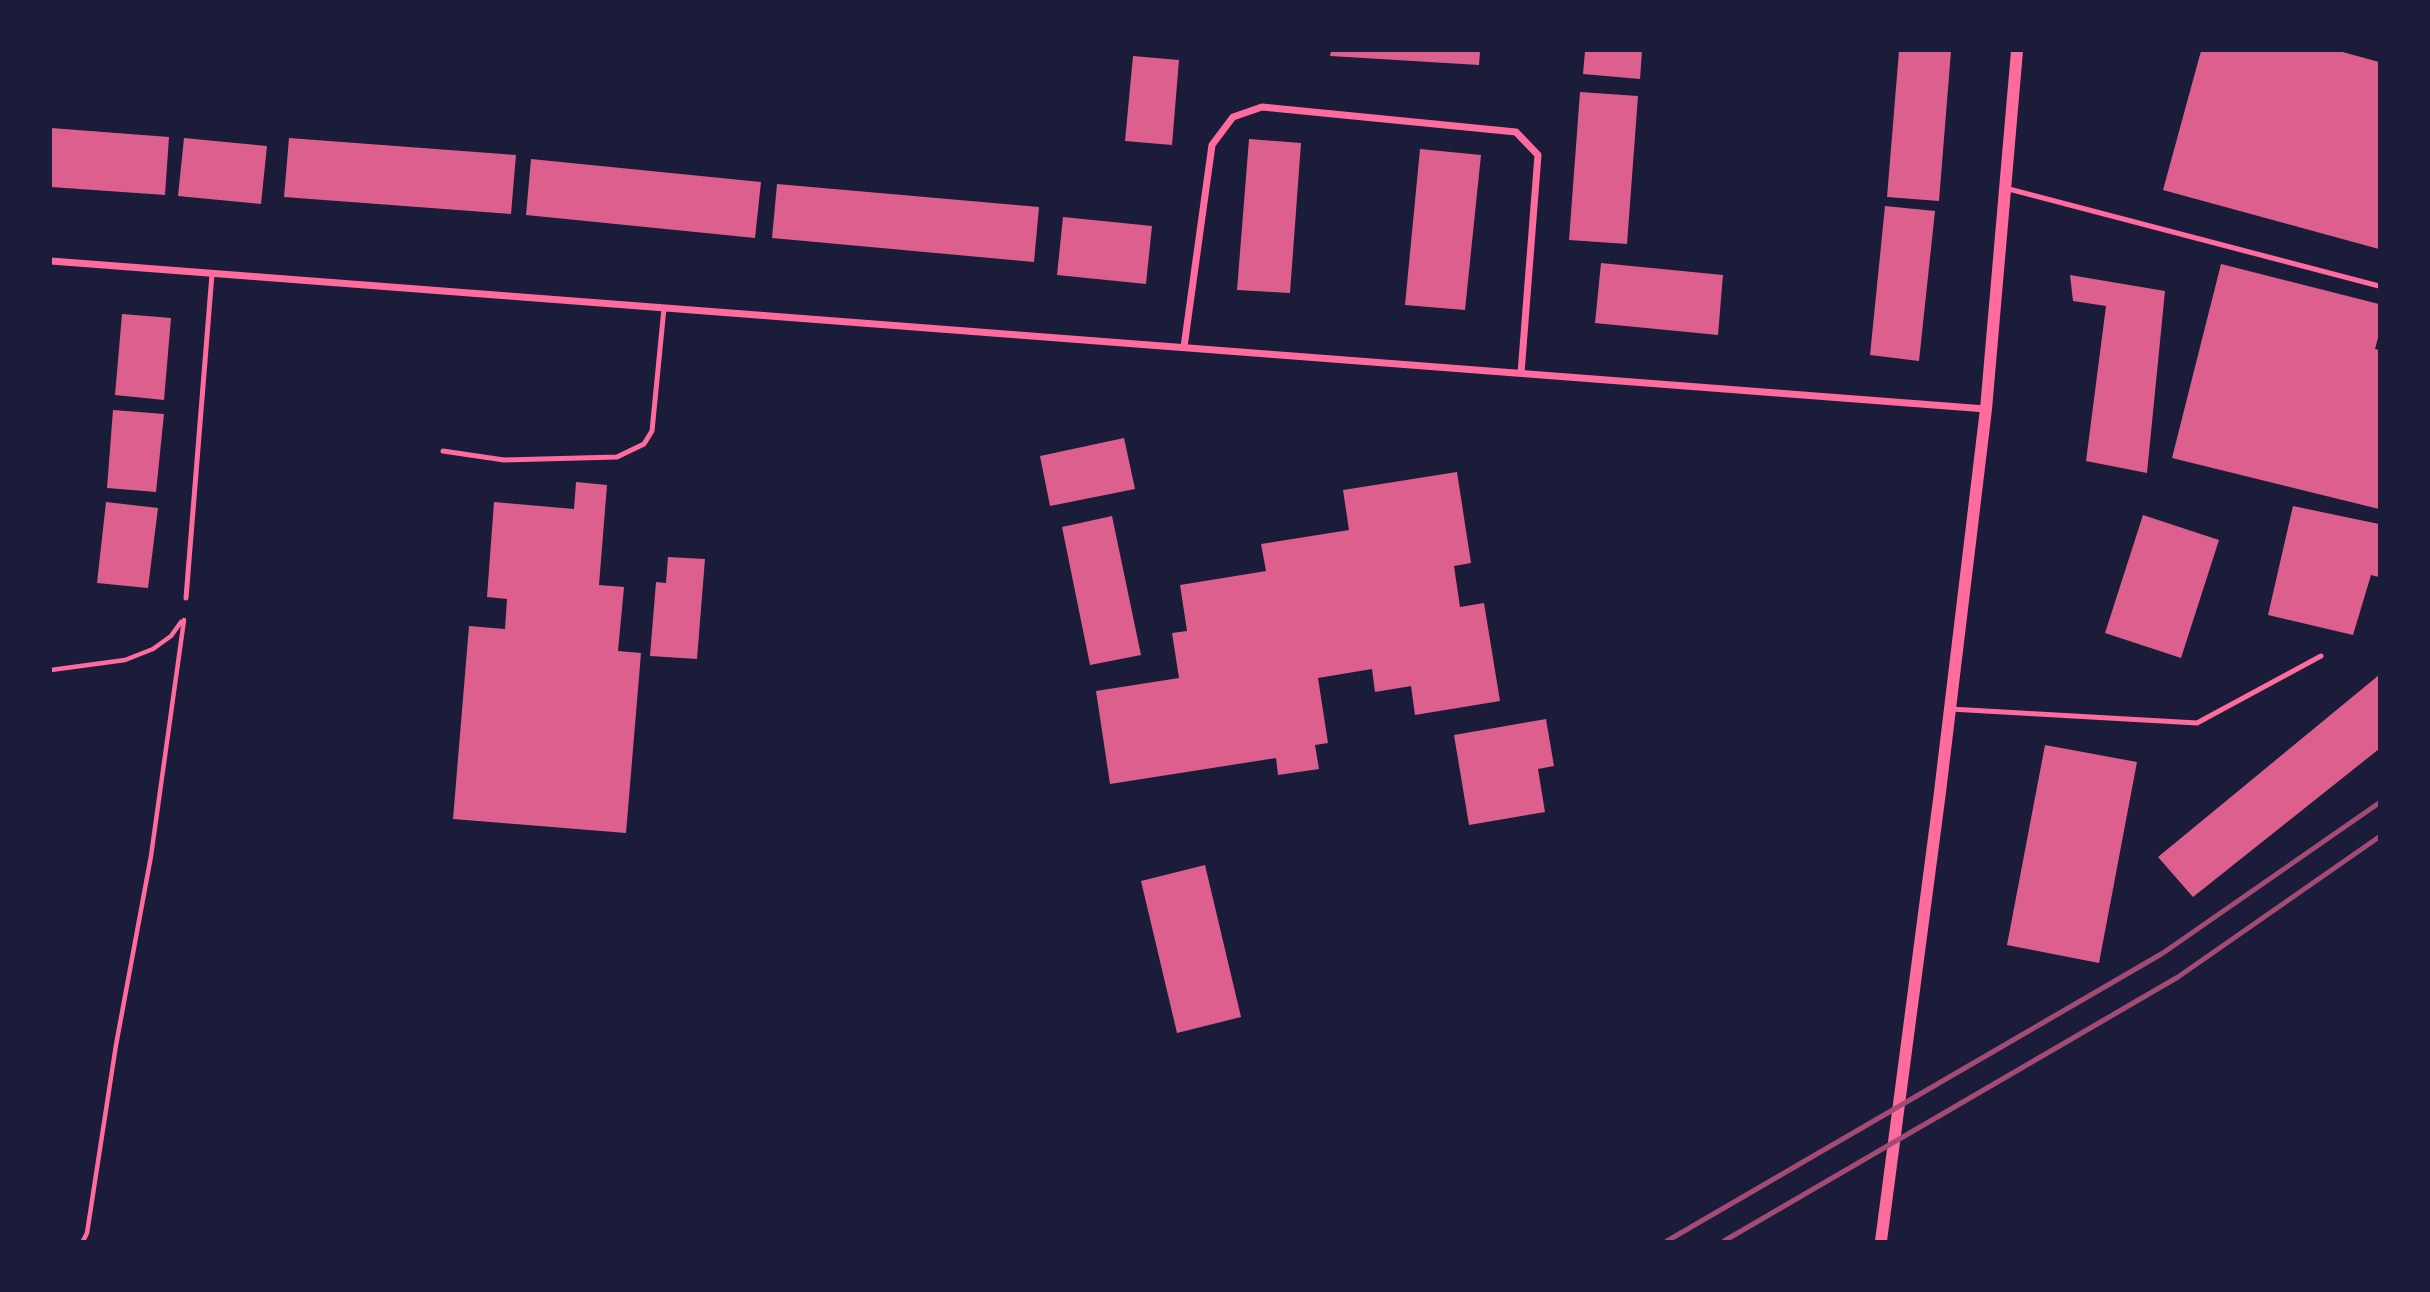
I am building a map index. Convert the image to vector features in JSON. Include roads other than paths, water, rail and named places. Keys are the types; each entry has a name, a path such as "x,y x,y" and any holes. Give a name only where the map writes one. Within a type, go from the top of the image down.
{"street":[{"path":"1881,1241 1986,409 2017,51"},
{"path":"1184,348 1212,145 1233,117 1262,107 1516,132 1538,155 1521,373"},
{"path":"51,261 1986,409"}],"lane":[{"path":"2005,188 2379,286"},
{"path":"186,598 212,274"},
{"path":"443,451 504,460 617,457 644,444 652,431 664,308"},
{"path":"1950,709 2197,723 2321,656"}],"railway":[{"path":"1667,1241 2163,953 2379,803"},
{"path":"1724,1241 2178,977 2379,837"}]}
